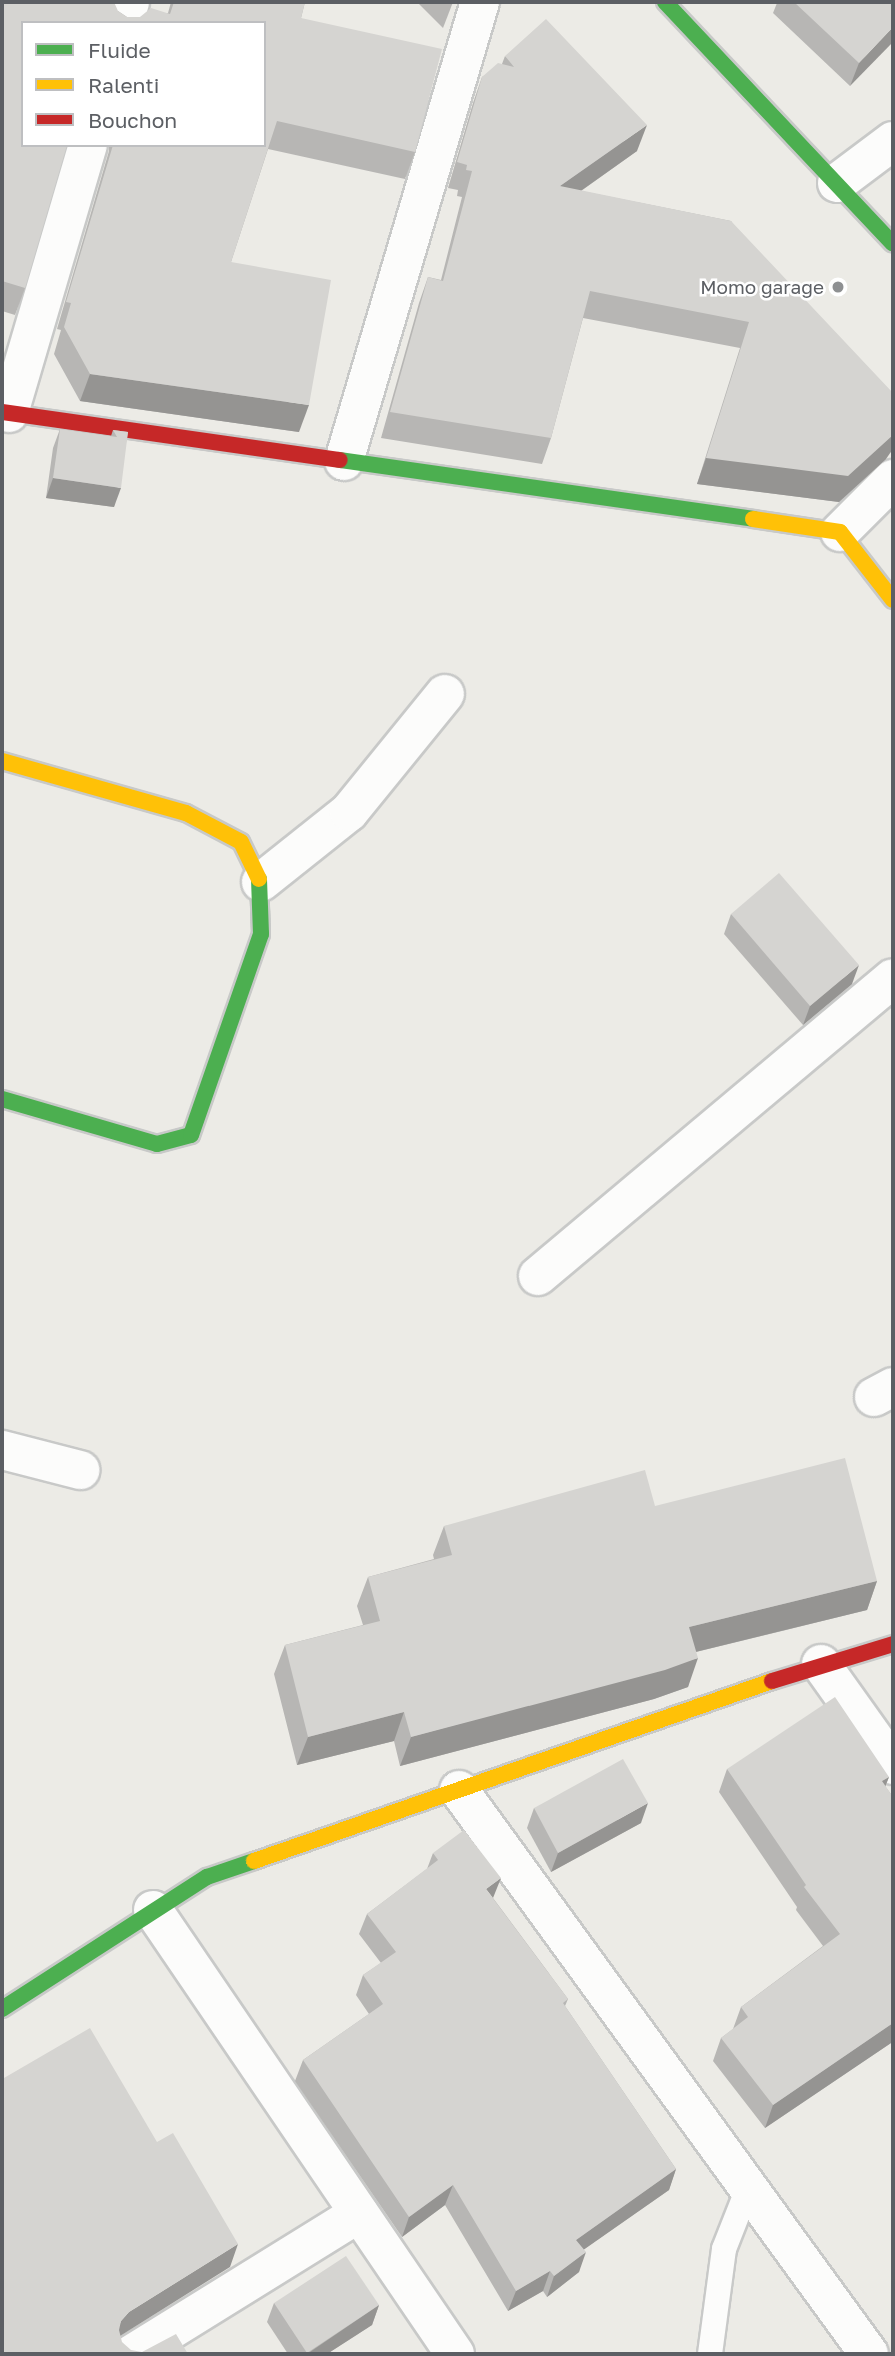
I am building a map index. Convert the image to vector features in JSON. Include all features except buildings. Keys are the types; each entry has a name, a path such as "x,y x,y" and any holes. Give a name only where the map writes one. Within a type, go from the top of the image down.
{"street":[{"path":"125,21 130,2"},
{"path":"344,461 480,2"},
{"path":"665,2 893,244"},
{"path":"837,183 893,141"},
{"path":"87,147 6,412 840,532 893,600"},
{"path":"840,532 893,478"},
{"path":"261,882 349,812 445,694"},
{"path":"2,761 186,814 241,842 261,882 261,934 191,1136 157,1144 2,1099"},
{"path":"538,1276 893,978"},
{"path":"2,1450 80,1470"},
{"path":"2,2009 207,1877 821,1664 893,1644"},
{"path":"821,1664 893,1765"},
{"path":"459,1790 869,2354"},
{"path":"153,1910 456,2354"},
{"path":"132,2354 359,2213"}],"lane":[{"path":"710,2354 724,2249 748,2188"}],"traffic: fast":[{"path":"665,2 893,244"},
{"path":"340,460 753,519"},
{"path":"2,1099 157,1144 191,1135 261,934 259,879"},
{"path":"2,2009 207,1877 254,1861"}],"traffic: slow":[{"path":"753,519 840,532 893,600"},
{"path":"2,761 186,813 241,842 259,879"},
{"path":"254,1861 772,1681"}],"traffic: jam":[{"path":"2,412 340,460"},
{"path":"772,1681 893,1644"}],"place":[{"name":"Momo garage","path":"838,287"}]}
